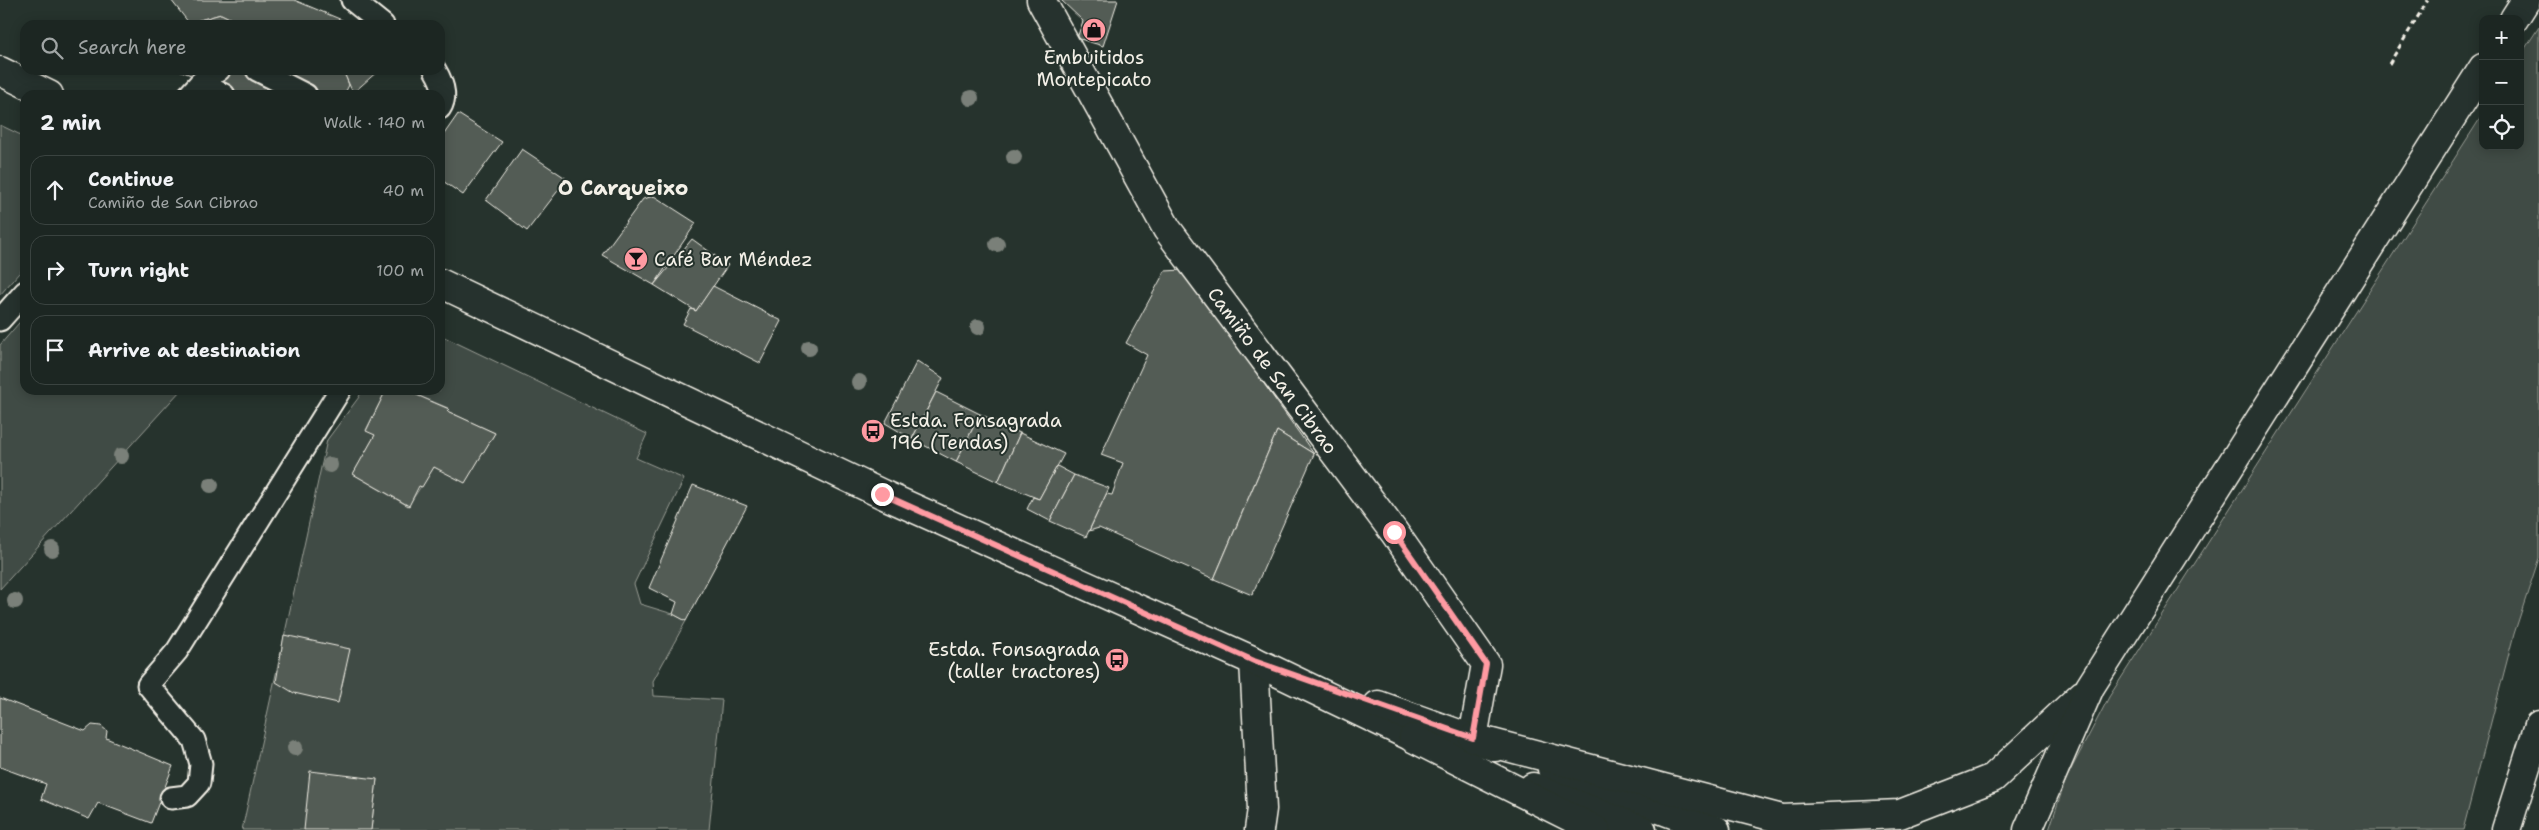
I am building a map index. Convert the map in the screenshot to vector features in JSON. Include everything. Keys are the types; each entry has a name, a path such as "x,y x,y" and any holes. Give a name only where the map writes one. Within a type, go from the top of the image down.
{"main road":[{"name":"Camiño de San Cibrao","path":"1041,0 1167,229 1394,532 1486,664 1473,738"},
{"path":"2517,15 2526,0"},
{"path":"0,71 39,90"},
{"path":"2028,830 2090,687 2479,74"},
{"path":"445,285 882,494 1254,661 1596,830"},
{"path":"1254,661 1473,738 1672,815 1716,830"},
{"path":"1254,661 1262,809 1259,830"},
{"path":"1473,738 1782,819 1900,814 1993,778 2090,687"},
{"path":"2506,830 2539,725"},
{"path":"1412,738 1642,830"}],"lane":[{"path":"352,0 378,20"},
{"path":"195,89 213,75"},
{"path":"267,75 296,90"},
{"path":"438,75 442,82 442,90"},
{"path":"0,320 20,298"},
{"path":"171,798 187,796 199,783 201,764 194,740 148,685 177,650 337,395"}],"path":[{"path":"2389,64 2428,0"}],"shaded area":[{"path":"2539,27 2539,558 2514,634 2463,830 2049,830 2066,779 2109,697 2479,120 2479,150 2524,150 2524,50"},
{"path":"0,125 20,135 20,272 0,295"},
{"path":"20,322 20,395 176,395 0,589 0,345"},
{"path":"445,337 647,434 636,458 684,479 634,584 640,604 673,614 686,621 653,681 654,696 722,700 709,830 371,830 377,779 304,830 242,830 327,440 360,395 384,395 366,430 375,435 353,474 408,506 434,467 465,482 495,433 447,411 448,408 417,395 445,395"}],"building":[{"path":"171,0 294,0 342,20 234,20 221,14 200,20 187,20"},
{"name":"Embuitidos Montepicato","path":"1061,0 1118,0 1103,46 1077,38 1083,21"},
{"path":"221,14 234,20 200,20"},
{"path":"191,75 345,75 349,85 346,90 225,90"},
{"path":"345,75 373,75 356,90 352,90"},
{"path":"458,114 502,142 463,195 445,182 445,133"},
{"path":"522,149 567,179 527,231 486,200"},
{"path":"654,196 696,223 654,285 602,255 643,199"},
{"path":"692,239 728,265 696,311 654,285"},
{"path":"1183,270 1314,454 1277,431 1214,579 1099,528 1089,531 1106,494 1112,495 1123,463 1101,455 1147,355 1126,343 1165,271"},
{"path":"713,286 782,321 760,363 683,324 691,309 696,311"},
{"path":"917,361 943,378 912,439 885,423"},
{"path":"936,392 980,414 956,462 912,439"},
{"path":"384,395 417,395 449,409 447,411 495,433 465,483 434,467 422,487 419,486 409,506 353,474 375,435 366,431"},
{"path":"980,414 1020,433 998,482 956,462"},
{"path":"1277,431 1314,454 1252,595 1214,579"},
{"path":"1020,433 1064,454 1039,499 998,482"},
{"path":"1057,466 1074,475 1050,521 1027,509 1033,497 1039,499"},
{"path":"1074,475 1109,488 1086,537 1050,521"},
{"path":"693,485 747,506 686,621 673,614 677,602 649,588"},
{"path":"284,635 350,649 338,703 294,693 276,682"},
{"path":"0,698 85,731 92,725 101,726 107,731 106,738 173,766 151,823 98,803 89,819 41,799 46,784 0,767"},
{"path":"310,771 377,779 371,830 304,830"}],"place":[{"name":"Embuitidos Montepicato","path":"1094,30"},
{"name":"Café Bar Méndez","path":"636,259"},
{"name":"Estda. Fonsagrada 196 (Tendas)","path":"873,431"},
{"name":"Estda. Fonsagrada (taller tractores)","path":"1117,660"}],"district":[{"name":"O Carqueixo","path":"623,188"}],"route":[{"path":"882,494 1254,661 1473,738 1486,664 1394,532"}]}
